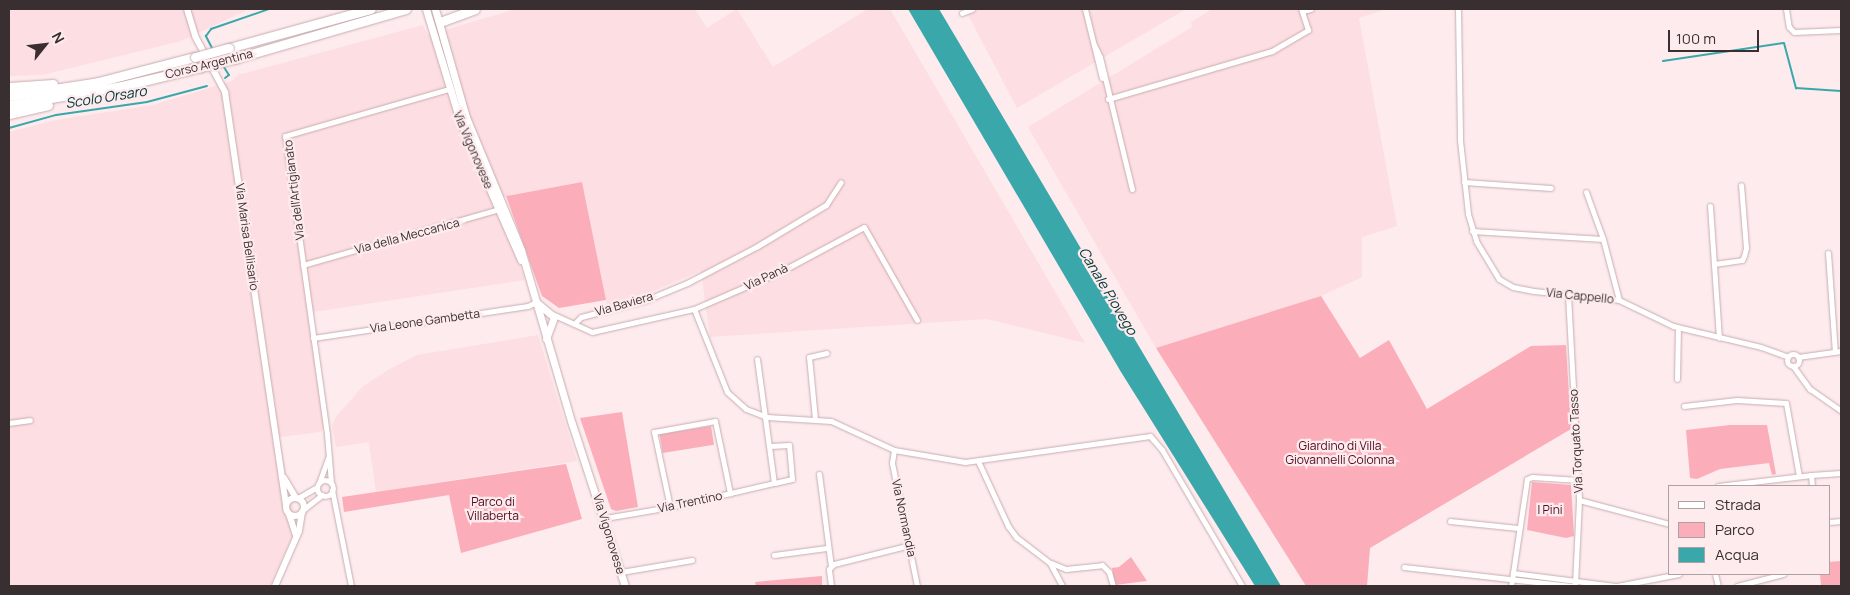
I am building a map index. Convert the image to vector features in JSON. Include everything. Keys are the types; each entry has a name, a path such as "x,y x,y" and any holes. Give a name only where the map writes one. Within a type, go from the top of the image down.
{"highway":[{"name":"Corso Argentina","path":"9,96 147,70 371,9"},
{"name":"Corso Argentina","path":"9,105 122,86 201,67 406,9"},
{"path":"440,22 475,9"},
{"path":"9,87 147,70"},
{"path":"9,114 82,99 122,86"}],"main road":[{"name":"Via Vigonovese","path":"426,9 449,89 499,211 528,274"},
{"name":"Via Vigonovese","path":"435,9 460,95 528,274 546,339 605,518 625,586"},
{"path":"430,21 440,22"},
{"path":"449,89 460,95"},
{"path":"536,302 551,313 552,323 546,339"},
{"path":"542,319 551,313"},
{"path":"542,319 552,323"}],"street":[{"name":"Via Marisa Bellisario","path":"187,9 195,36 226,92 281,473 286,504 296,537"},
{"path":"962,13 972,9"},
{"path":"1085,9 1132,189"},
{"path":"1108,99 1272,51 1308,30 1302,10 1311,9"},
{"name":"Via Cappello","path":"1458,9 1458,107 1464,182 1472,231 1489,267 1499,279 1513,287 1619,300 1678,328 1762,347 1788,357 1841,351"},
{"path":"1786,9 1789,27 1794,32 1841,30"},
{"name":"Via dell'Artigianato","path":"351,586 332,490 286,136 449,89"},
{"name":"Via Baviera","path":"576,322 581,317 646,300 687,283 756,247 826,206 841,182"},
{"path":"1464,182 1551,188"},
{"path":"1714,264 1742,260 1744,256 1746,247 1741,185"},
{"path":"1586,192 1603,239 1619,300"},
{"path":"499,211 501,199"},
{"path":"1710,206 1719,338"},
{"name":"Via della Meccanica","path":"303,265 499,211"},
{"name":"Via Panà","path":"694,310 782,270 864,228 917,320"},
{"path":"1472,231 1603,239"},
{"path":"1828,253 1835,352"},
{"name":"Via Torquato Tasso","path":"1568,295 1579,500 1575,583"},
{"name":"Via Leone Gambetta","path":"313,338 528,306 536,302"},
{"path":"551,313 576,322 592,332 694,310 727,392 746,409 767,417 815,418 842,424 894,450 965,462 1150,436 1162,450 1242,586"},
{"path":"552,323 564,319"},
{"path":"1677,379 1678,328"},
{"path":"815,418 809,356 828,353"},
{"path":"1788,357 1788,364 1794,366 1805,384 1841,411"},
{"path":"1794,366 1798,363 1798,357"},
{"path":"757,359 767,417 774,483"},
{"path":"1684,406 1737,400 1786,403 1799,476"},
{"path":"9,423 30,420"},
{"path":"670,507 654,432 715,420 730,494"},
{"name":"Via Trentino","path":"605,518 670,507 792,479 789,445 770,446"},
{"name":"Via Normandia","path":"894,450 892,463 917,586"},
{"path":"318,485 328,458"},
{"path":"978,461 1008,526 1016,537 1050,563 1066,569 1102,565 1109,572 1112,586"},
{"name":"Via Marisa Bellisario","path":"281,473 303,510"},
{"path":"1726,485 1841,473"},
{"path":"819,474 827,548 831,566 831,586"},
{"path":"1811,475 1812,485"},
{"path":"1512,584 1518,528 1527,479 1532,476 1578,480"},
{"path":"286,504 307,495 324,480 331,483"},
{"path":"318,485 324,495 336,505"},
{"path":"289,514 296,516 332,490"},
{"path":"1579,500 1668,524"},
{"path":"275,586 296,537 303,510"},
{"path":"1450,521 1518,528"},
{"path":"831,566 910,545"},
{"path":"774,555 827,548"},
{"path":"621,572 692,560"},
{"path":"1050,563 1062,586"},
{"path":"1404,567 1512,584 1571,586"},
{"path":"1513,573 1575,583 1616,586 1675,575"},
{"path":"1737,586 1779,575"}],"shaded area":[{"path":"9,9 249,9 181,41 42,75 9,76"},
{"path":"516,9 695,9 707,28 737,9 773,67 868,9 890,9 1085,343 987,319 710,337 701,271 644,295 607,306 582,182 495,198 525,280 313,312 326,426 320,432 279,437 297,526 270,586 9,586 9,132 56,120 153,105 232,81 238,75 423,25 428,35"},
{"path":"965,9 1186,9 1017,108"},
{"path":"1212,9 1386,9 1359,18 1397,226 1362,237 1362,277 1321,296 1156,348 1028,127 1192,27 1191,22"},
{"path":"538,335 577,461 376,492 369,442 336,447 332,425 336,417 362,387 388,370 417,355"}],"green space":[{"path":"582,182 606,300 559,308 542,296 506,196"},
{"name":"Giardino di Villa Giovannelli Colonna","path":"1321,296 1360,358 1389,340 1427,409 1531,346 1566,345 1571,429 1370,548 1367,586 1306,586 1156,348"},
{"path":"622,412 638,507 616,511 611,509 580,418"},
{"path":"1730,425 1767,425 1776,474 1772,475 1769,463 1720,469 1697,479 1690,478 1686,430"},
{"path":"711,426 714,445 663,453 660,434"},
{"name":"Parco di Villaberta","path":"566,464 582,519 461,553 449,495 344,512 342,497"},
{"name":"I Pini","path":"1532,482 1571,485 1574,536 1566,538 1527,530"},
{"path":"1131,557 1147,581 1115,585 1112,568 1119,567"},
{"path":"1841,561 1841,586 1821,586 1820,575 1830,575 1830,562"},
{"path":"822,576 822,586 756,586 755,582"}],"water":[{"path":"908,9 939,9 1281,586 1255,586 1121,372"}],"waterway":[{"name":"Scolo Orsaro","path":"213,50 206,36 211,29 269,9"},
{"path":"1663,61 1784,43 1796,88 1841,91"},
{"name":"Scolo Orsaro","path":"222,64 229,75 225,78"},
{"name":"Scolo Orsaro","path":"9,128 56,115 147,102 207,86"}],"water label":[{"name":"Canale Piovego","path":"1108,291"}]}
